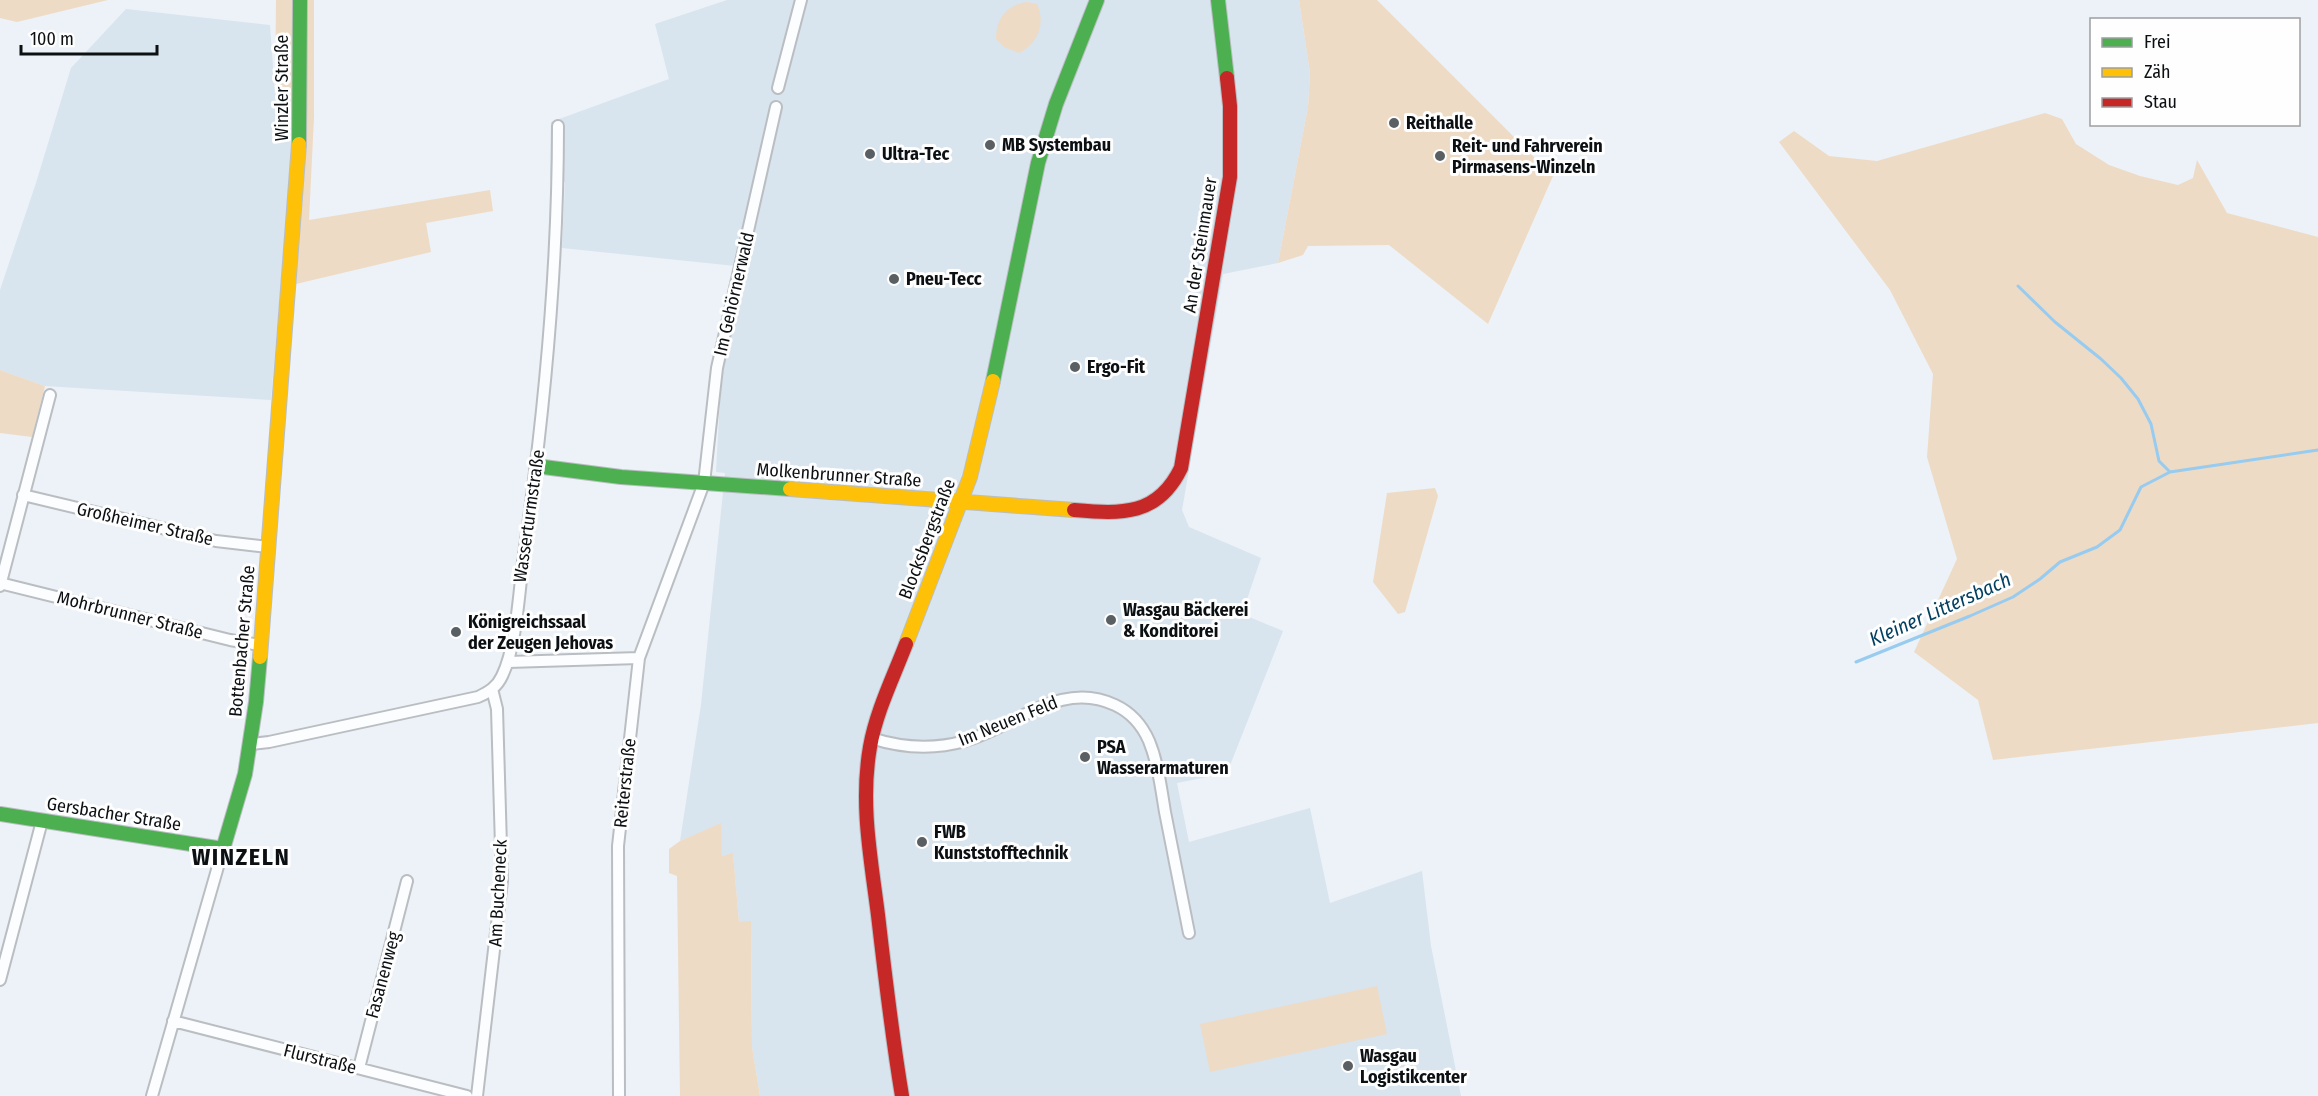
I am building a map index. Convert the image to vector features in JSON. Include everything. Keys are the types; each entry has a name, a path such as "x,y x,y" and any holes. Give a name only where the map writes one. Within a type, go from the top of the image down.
{"street":[{"name":"Winzler Straße","path":"298,176 301,111 300,0"},
{"path":"778,88 801,0"},
{"name":"Blocksbergstraße","path":"902,1096 892,1039 865,803 865,777 871,738 962,501 981,433 1038,163 1065,78 1097,0"},
{"name":"An der Steinmauer","path":"1170,492 1181,468 1230,177 1230,106 1218,0"},
{"name":"Im Gehörnerwald","path":"704,483 717,368 776,107"},
{"name":"Wasserturmstraße","path":"492,689 508,662 536,466 554,255 558,126"},
{"name":"Bottenbacher Straße","path":"152,1096 251,744 298,176"},
{"path":"0,584 50,395"},
{"name":"Molkenbrunner Straße","path":"536,466 621,477 1082,511 1139,510 1162,499 1170,492"},
{"name":"Reiterstraße","path":"619,1096 618,846 639,657 704,483"},
{"name":"Großheimer Straße","path":"23,495 216,541 268,547"},
{"name":"Mohrbrunner Straße","path":"0,584 230,640 260,645"},
{"path":"508,662 639,657"},
{"path":"251,744 478,697 492,689"},
{"name":"Am Bucheneck","path":"477,1096 501,902 503,865 497,709 492,689"},
{"name":"Im Neuen Feld","path":"871,738 912,747 946,745 982,736 1063,698 1094,698 1119,707 1143,728 1155,759 1189,933"},
{"name":"Gersbacher Straße","path":"0,814 223,849"},
{"path":"0,980 42,821"},
{"name":"Fasanenweg","path":"359,1068 407,881"},
{"name":"Flurstraße","path":"173,1021 468,1096"}],"shaded area":[{"path":"0,0 108,0 17,22 0,18"},
{"path":"276,0 314,0 314,117 309,220 490,190 493,211 426,223 431,252 296,284 305,116 292,116 275,96"},
{"path":"727,0 1299,0 1310,73 1308,107 1278,263 1223,274 1182,510 1189,527 1261,558 1242,614 1283,631 1227,773 1177,783 1189,842 1310,808 1330,903 1422,871 1431,946 1461,1096 760,1096 752,1047 751,922 739,922 733,854 722,856 720,824 680,841 701,705 725,473 716,472 721,381 745,267 562,248 565,182 550,178 551,122 669,79 655,24"},
{"name":"Reit- und Fahrverein Pirmasens-Winzeln","path":"1299,0 1377,0 1553,176 1488,324 1389,245 1308,246 1303,255 1278,263 1308,107 1310,73"},
{"path":"1027,2 1037,4 1041,18 1040,25 1035,39 1019,53 1004,47 996,39 996,32 1000,19 1008,10"},
{"path":"126,9 270,25 275,96 292,116 291,162 271,400 45,386 0,370 0,290 71,68"},
{"path":"2045,113 2062,119 2076,144 2109,165 2140,176 2178,185 2193,178 2197,160 2227,213 2318,237 2318,723 1993,760 1978,700 1914,652 1957,559 1927,457 1933,374 1890,290 1779,142 1794,131 1829,156 1877,161"},
{"path":"0,370 45,386 32,437 0,433"},
{"path":"1435,488 1438,496 1405,612 1398,614 1373,582 1387,493"},
{"path":"721,823 722,856 733,853 739,922 751,921 752,1047 760,1096 680,1096 677,876 669,873 669,849 680,841"},
{"path":"1377,986 1387,1034 1210,1072 1200,1024"}],"waterway":[{"name":"Kleiner Littersbach","path":"2018,286 2055,322 2121,378 2138,399 2151,424 2159,461 2170,472"},
{"name":"Kleiner Littersbach","path":"1856,662 2013,597 2060,562 2097,547 2120,530 2141,487 2170,472 2318,450"}],"traffic: fast":[{"path":"299,144 300,0"},
{"path":"993,381 1038,163 1056,104 1097,0"},
{"path":"1218,0 1227,78"},
{"path":"536,466 621,477 790,489"},
{"path":"0,814 223,849 245,774 260,657"}],"traffic: slow":[{"path":"260,657 299,144"},
{"path":"906,644 970,477 993,381"},
{"path":"790,489 1074,510"}],"traffic: jam":[{"path":"1074,510 1123,511 1150,503 1172,484 1181,468 1230,177 1230,106 1227,78"},
{"path":"902,1096 870,852 866,789 873,734 906,644"}],"place":[{"name":"Reithalle","path":"1394,123"},
{"name":"MB Systembau","path":"990,145"},
{"name":"Ultra-Tec","path":"870,154"},
{"name":"Reit- und Fahrverein Pirmasens-Winzeln","path":"1440,156"},
{"name":"Pneu-Tecc","path":"894,279"},
{"name":"Ergo-Fit","path":"1075,367"},
{"name":"Wasgau Bäckerei & Konditorei","path":"1111,620"},
{"name":"Königreichssaal der Zeugen Jehovas","path":"456,632"},
{"name":"PSA Wasserarmaturen","path":"1085,757"},
{"name":"FWB Kunststofftechnik","path":"922,842"},
{"name":"Wasgau Logistikcenter","path":"1348,1066"}],"district":[{"name":"WINZELN","path":"241,857"}]}
